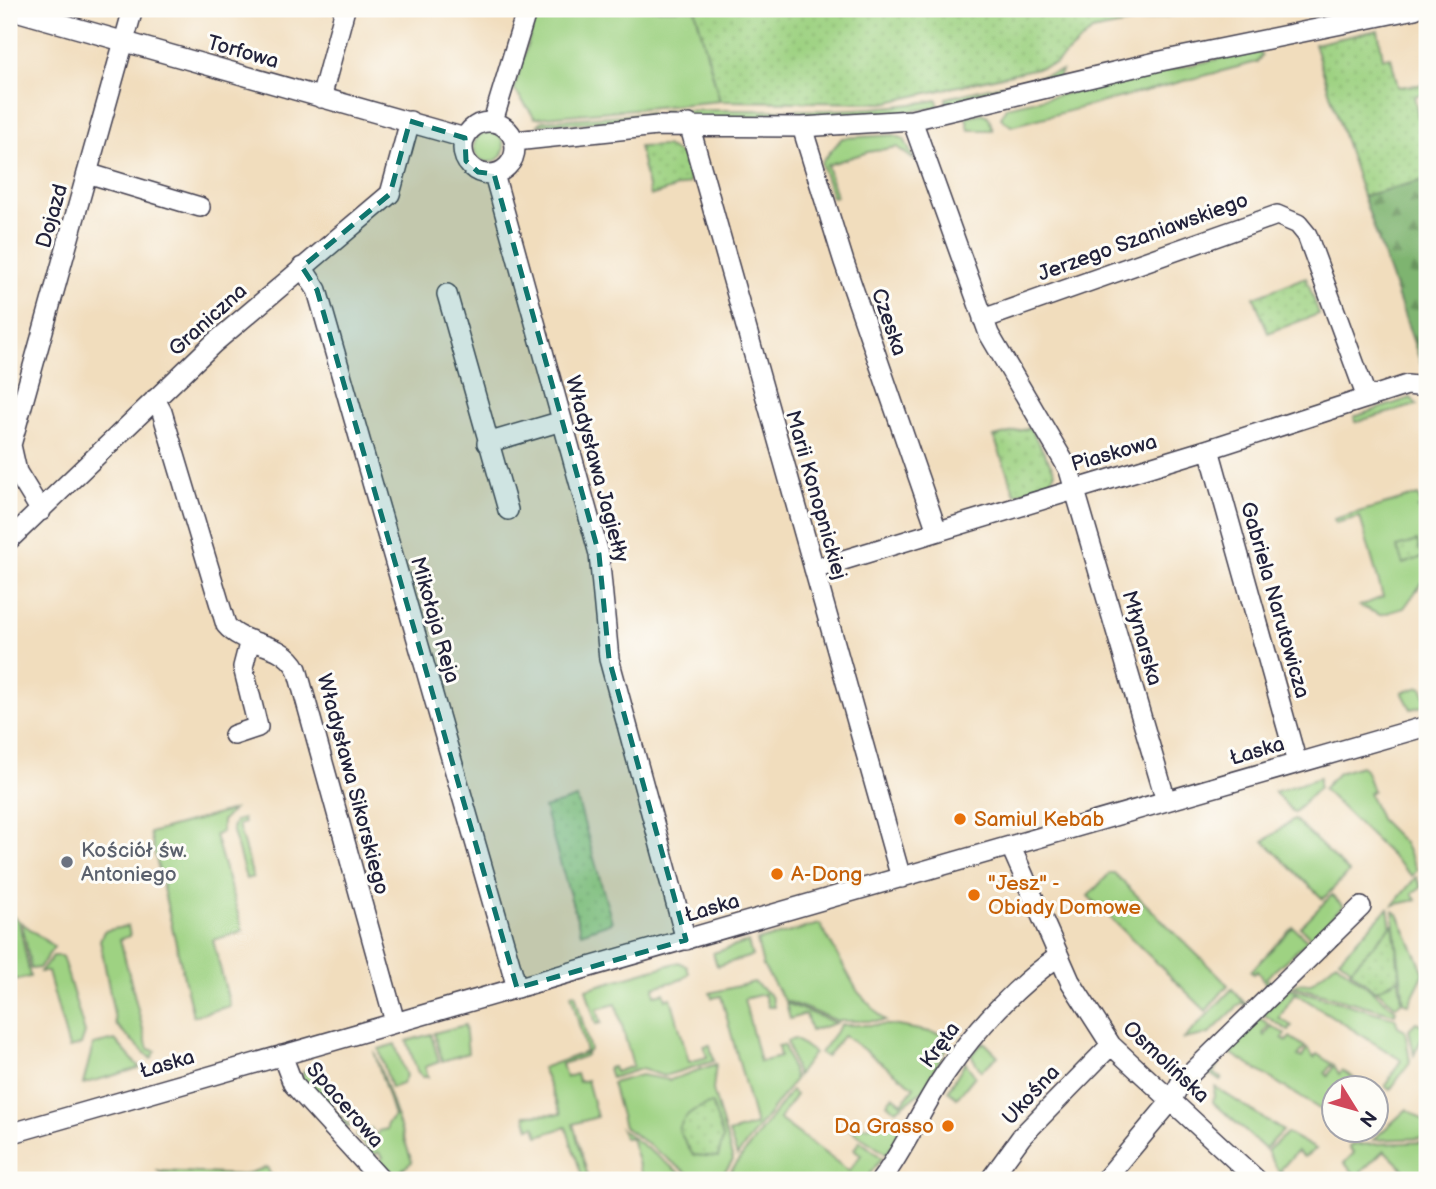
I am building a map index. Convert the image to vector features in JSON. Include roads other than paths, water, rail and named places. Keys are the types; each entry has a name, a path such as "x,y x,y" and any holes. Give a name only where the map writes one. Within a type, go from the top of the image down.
{"street":[{"name":"Torfowa","path":"9,9 465,138"},
{"name":"Dojazd","path":"41,511 17,472 11,445 133,9"},
{"path":"321,98 345,9"},
{"path":"493,121 527,9"},
{"path":"515,141 689,124 802,127 912,120 1156,62 1415,9"},
{"name":"Młynarska","path":"912,120 989,334 1069,470 1166,801"},
{"name":"Graniczna","path":"9,540 155,399 302,267 390,194 410,121"},
{"path":"493,121 507,128 515,141 514,158 509,166 494,174 478,172 466,161 465,138 476,124 493,121"},
{"name":"Marii Konopnickiej","path":"689,124 901,878"},
{"name":"Czeska","path":"802,127 844,262 937,531"},
{"path":"87,173 200,207"},
{"name":"Władysława Jagiełły","path":"494,174 599,554 609,659 686,940"},
{"name":"Jerzego Szaniawskiego","path":"983,319 1277,215 1298,224 1307,235 1367,398"},
{"name":"Mikołaja Reja","path":"302,267 317,290 517,988"},
{"path":"447,294 508,510"},
{"name":"Piaskowa","path":"814,569 1209,449 1407,385 1427,387"},
{"name":"Władysława Sikorskiego","path":"155,399 162,412 226,625 234,635 281,650 298,669 395,1022"},
{"path":"487,443 562,421"},
{"name":"Gabriela Narutowicza","path":"1209,449 1297,763"},
{"path":"234,735 258,727 243,667 250,640"},
{"name":"Łaska","path":"9,1134 1427,726"},
{"name":"Osmolińska","path":"1011,847 1086,1010 1111,1045 1258,1180"},
{"path":"1105,1180 1171,1101 1180,1084 1361,907"},
{"name":"Kręta","path":"881,1180 915,1128 947,1070 1042,967 1059,956"},
{"name":"Ukośna","path":"990,1180 1022,1136 1111,1045"},
{"name":"Spacerowa","path":"282,1055 293,1084 381,1180"}],"place":[{"name":"Samiul Kebab","path":"960,819"},
{"name":"Kościół św. Antoniego","path":"67,862"},
{"name":"A-Dong","path":"777,874"},
{"name":"\"Jesz\" - Obiady Domowe","path":"974,895"},
{"name":"Da Grasso","path":"948,1126"}]}
